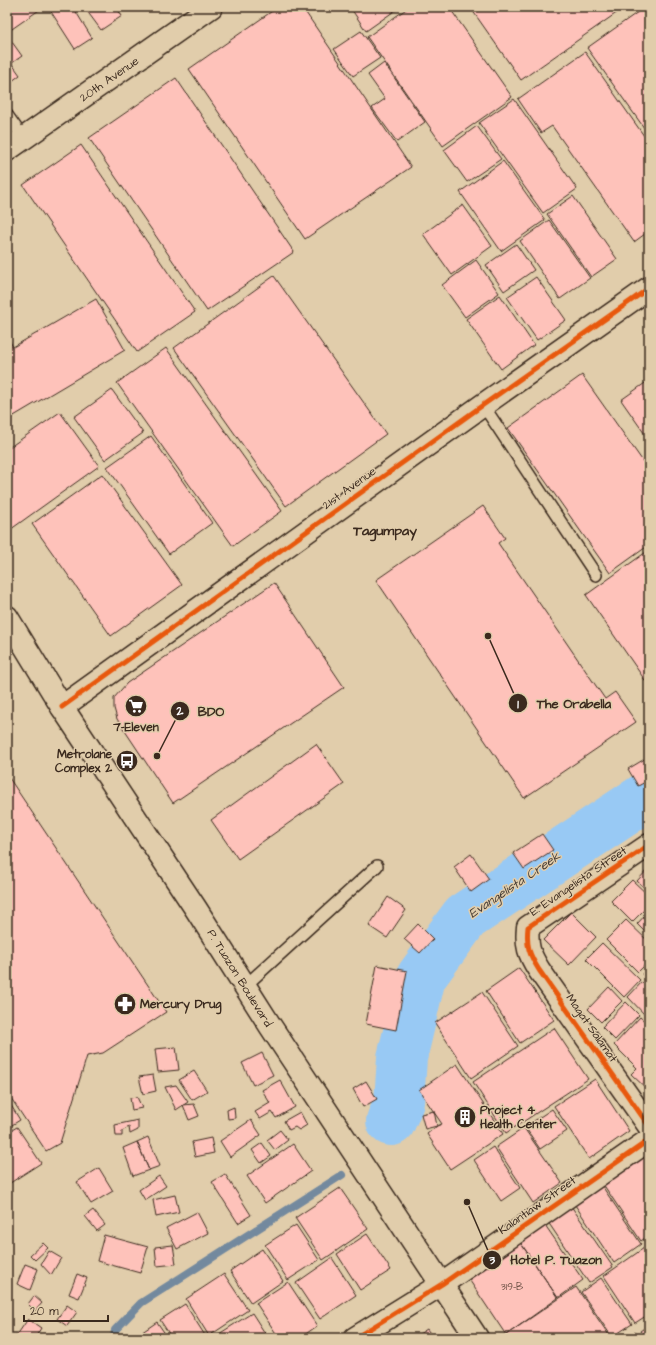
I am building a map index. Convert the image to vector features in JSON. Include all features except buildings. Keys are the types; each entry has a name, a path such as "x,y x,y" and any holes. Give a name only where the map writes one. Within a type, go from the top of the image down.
{"street":[{"name":"20th Avenue","path":"15,145 211,7"},
{"name":"21st Avenue","path":"62,707 482,405 649,288"},
{"name":"P. Tuazon Boulevard","path":"7,617 62,707 192,902 373,1182 477,1338"},
{"name":"E. Evangelista Street","path":"527,940 528,927 649,845"},
{"name":"Magat Salamat","path":"527,940 529,955 649,1126"},
{"name":"Kalantiaw Street","path":"355,1338 442,1284 649,1140"}],"lane":[{"path":"7,115 15,145"},
{"path":"482,405 596,575"},
{"path":"245,986 377,866"}],"waterway":[{"name":"Evangelista Creek","path":"391,1121 399,1102 402,1058 421,977 465,917 649,795"},
{"path":"114,1338 115,1330 141,1303 342,1175"}],"cycle path":[{"path":"62,707 483,405 649,288"},
{"path":"649,845 528,927 527,939 531,954 539,970 649,1126"},
{"path":"355,1338 442,1284 649,1140"}],"place":[{"name":"The Orabella","path":"488,636"},
{"name":"7-Eleven","path":"136,706"},
{"name":"BDO","path":"157,756"},
{"name":"Metrolane Complex 2","path":"127,761"},
{"name":"Mercury Drug","path":"125,1004"},
{"name":"Project 4 Health Center","path":"465,1117"},
{"name":"Hotel P. Tuazon","path":"467,1202"}],"district":[{"name":"Tagumpay","path":"385,530"}]}
